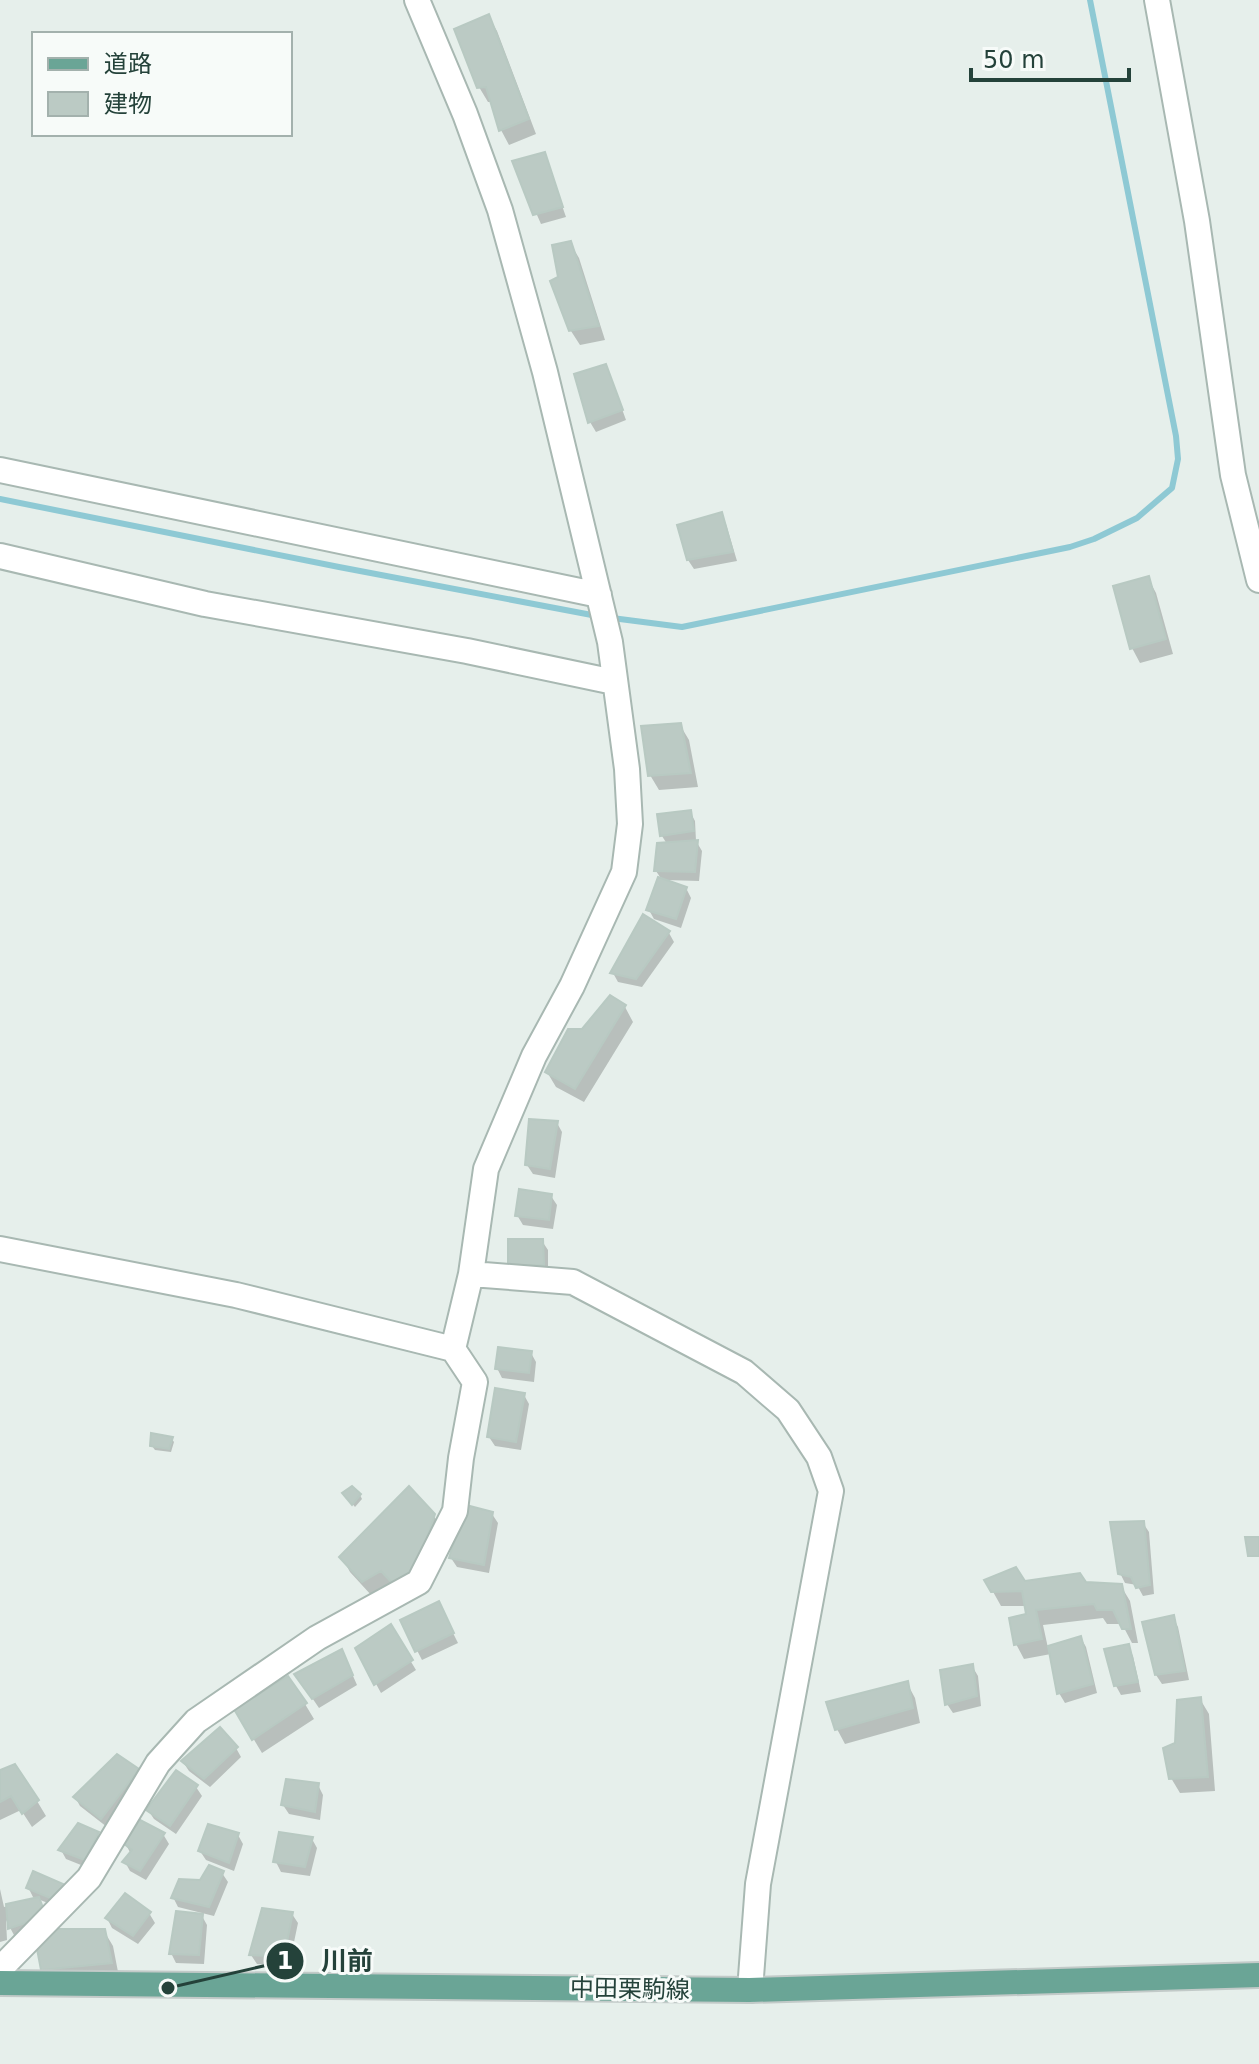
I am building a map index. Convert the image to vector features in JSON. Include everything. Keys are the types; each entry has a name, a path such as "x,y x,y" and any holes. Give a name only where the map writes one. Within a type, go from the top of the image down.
{"main road":[{"name":"中田栗駒線","path":"0,1983 750,1990 1259,1975"}],"street":[{"path":"417,0 465,114 500,210 545,372 608,631 627,769 630,824 624,872 572,986 534,1056 486,1169 471,1274 453,1349"},
{"path":"1157,0 1197,221 1233,475 1259,580"},
{"path":"0,470 600,599"},
{"path":"0,556 205,604 467,651 614,682"},
{"path":"0,1249 236,1295 453,1349 475,1382 455,1511 419,1582 317,1638 196,1721 158,1763 89,1878 0,1969"},
{"path":"471,1274 573,1282 744,1372 788,1410 819,1457 831,1491 758,1884 750,1990"}],"building":[{"path":"489,14 529,119 499,131 486,87 477,88 454,29"},
{"path":"545,152 563,207 533,215 512,161"},
{"path":"571,241 599,326 569,331 550,281 558,277 552,245"},
{"path":"606,364 623,410 588,423 574,374"},
{"path":"722,512 733,552 687,560 677,525"},
{"path":"1149,576 1166,639 1130,649 1113,586"},
{"path":"681,723 691,773 648,776 641,726"},
{"path":"691,810 694,831 660,836 657,814"},
{"path":"698,840 695,872 654,871 657,843"},
{"path":"658,877 687,887 676,919 646,910"},
{"path":"643,914 670,931 636,979 610,973"},
{"path":"610,995 626,1005 575,1089 545,1072 568,1029 582,1029"},
{"path":"529,1119 558,1121 550,1169 525,1165"},
{"path":"519,1189 552,1194 549,1220 515,1216"},
{"path":"508,1239 543,1239 544,1265 508,1265"},
{"path":"498,1347 532,1351 529,1373 495,1369"},
{"path":"495,1388 525,1393 516,1442 487,1437"},
{"path":"151,1433 173,1437 169,1449 150,1446"},
{"path":"352,1486 361,1494 352,1505 342,1493"},
{"path":"409,1486 435,1514 418,1565 395,1586 381,1571 362,1582 339,1557"},
{"path":"466,1505 493,1512 484,1565 449,1558"},
{"path":"1144,1521 1150,1585 1136,1588 1131,1577 1118,1574 1110,1522"},
{"path":"1245,1537 1259,1537 1259,1556 1248,1556"},
{"path":"1016,1567 1025,1581 1080,1573 1086,1582 1122,1584 1131,1629 1122,1629 1113,1610 1097,1610 1094,1604 1036,1610 1042,1639 1014,1645 1009,1618 1026,1614 1022,1591 991,1592 984,1580"},
{"path":"439,1601 454,1633 415,1652 400,1620"},
{"path":"1174,1615 1185,1671 1155,1675 1142,1622"},
{"path":"391,1624 413,1660 374,1685 355,1648"},
{"path":"1081,1636 1093,1684 1057,1694 1048,1646"},
{"path":"1129,1644 1138,1682 1114,1686 1104,1649"},
{"path":"342,1649 353,1675 312,1699 294,1674"},
{"path":"973,1664 977,1696 945,1705 940,1670"},
{"path":"288,1676 307,1703 252,1740 234,1709"},
{"path":"908,1681 913,1708 835,1730 826,1702"},
{"path":"1201,1697 1208,1777 1169,1779 1163,1748 1175,1743 1177,1700"},
{"path":"220,1727 238,1747 204,1779 181,1761"},
{"path":"117,1754 139,1769 101,1819 73,1797"},
{"path":"15,1764 39,1800 22,1814 11,1796 0,1802 0,1770"},
{"path":"176,1770 198,1785 170,1826 146,1810"},
{"path":"286,1779 319,1783 315,1812 281,1805"},
{"path":"140,1820 165,1833 140,1871 122,1862 132,1850 123,1843"},
{"path":"78,1823 99,1832 85,1860 58,1850"},
{"path":"208,1824 239,1833 229,1863 198,1851"},
{"path":"279,1832 313,1837 305,1867 273,1862"},
{"path":"209,1865 224,1871 209,1907 171,1898 179,1879 200,1880"},
{"path":"33,1871 63,1884 55,1900 26,1888"},
{"path":"125,1893 151,1912 133,1936 105,1918"},
{"path":"39,1897 46,1916 8,1929 6,1904"},
{"path":"262,1908 293,1912 284,1957 249,1955"},
{"path":"176,1911 203,1914 199,1955 169,1954"},
{"path":"54,1929 105,1929 112,1963 41,1970 37,1949"}],"waterway":[{"path":"612,618 682,627 1070,547 1137,518 1172,488 1178,459 1176,436 1090,0"},
{"path":"0,499 597,616"}],"place":[{"name":"川前","path":"168,1988"}]}
